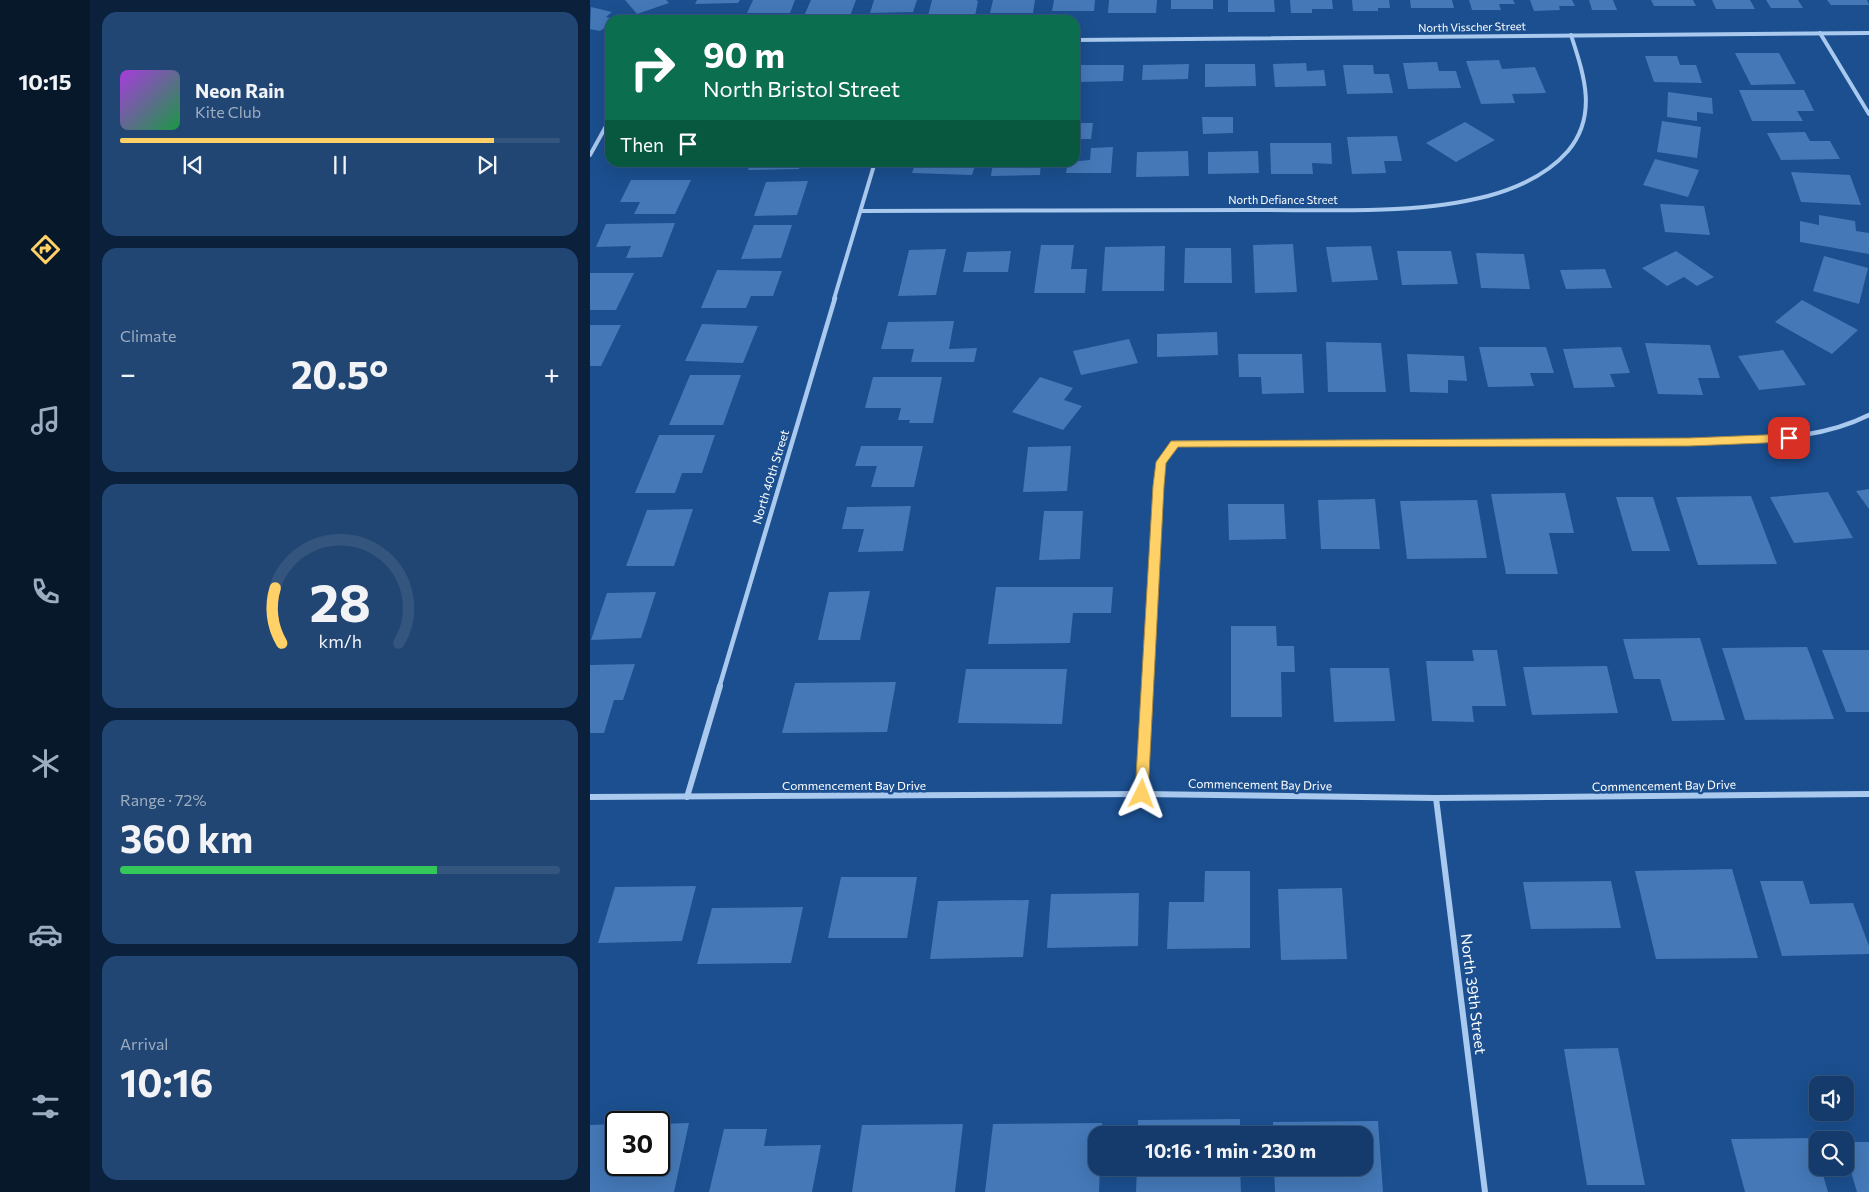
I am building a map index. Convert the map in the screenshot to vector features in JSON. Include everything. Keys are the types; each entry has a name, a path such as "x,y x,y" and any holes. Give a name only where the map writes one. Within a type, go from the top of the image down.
{"street":[{"name":"North Visscher Street","path":"1080,40 1869,32"},
{"path":"1820,33 1869,114"},
{"name":"North Defiance Street","path":"861,211 1397,208 1452,203 1499,194 1519,185 1559,161 1579,136 1588,102 1580,63 1571,35"},
{"path":"590,155 605,128"},
{"name":"North 40th Street","path":"687,797 874,167"},
{"path":"1142,794 1158,486 1161,462 1175,443 1550,443 1748,440 1806,437 1851,425 1869,415"},
{"name":"Commencement Bay Drive","path":"590,798 1142,794 1436,798 1869,794"},
{"name":"North 39th Street","path":"1436,798 1485,1192"}],"building":[{"path":"625,0 666,0 669,3 637,14"},
{"path":"697,0 740,0 738,3 695,4"},
{"path":"753,0 795,0 790,13 747,13"},
{"path":"811,0 856,0 850,15 804,15"},
{"path":"874,0 917,0 913,12 870,13"},
{"path":"932,0 978,1 975,15 928,15"},
{"path":"993,0 1035,0 1033,13 990,13"},
{"path":"1054,0 1095,0 1094,11 1052,11"},
{"path":"1109,0 1157,0 1156,13 1108,13"},
{"path":"1171,0 1213,0 1213,9 1171,9"},
{"path":"1228,0 1274,0 1275,12 1228,12"},
{"path":"1290,0 1332,0 1333,9 1312,9 1312,13 1291,13"},
{"path":"1352,0 1389,0 1390,8 1378,8 1378,11 1353,11"},
{"path":"1410,0 1452,0 1454,8 1411,8"},
{"path":"1469,0 1513,0 1515,4 1499,4 1501,10 1472,10"},
{"path":"1530,0 1572,0 1575,6 1559,6 1560,10 1534,11"},
{"path":"1589,0 1613,0 1617,10 1592,10"},
{"path":"1651,0 1693,0 1696,6 1654,6"},
{"path":"1712,0 1750,0 1755,9 1716,9"},
{"path":"1766,0 1798,0 1803,8 1771,8"},
{"path":"1827,0 1867,0 1869,5 1831,5"},
{"path":"591,7 612,12 605,15 605,28 600,31 590,29"},
{"path":"1735,53 1779,53 1796,84 1751,85"},
{"path":"1645,56 1677,56 1680,65 1696,65 1702,83 1654,82"},
{"path":"1499,60 1502,69 1535,67 1546,93 1512,94 1515,103 1481,104 1466,61"},
{"path":"1437,62 1439,71 1456,71 1461,88 1408,89 1403,63"},
{"path":"1306,63 1307,71 1324,70 1326,86 1275,87 1273,64"},
{"path":"1189,64 1188,79 1142,80 1143,65"},
{"path":"1205,64 1255,64 1256,86 1205,87"},
{"path":"1080,65 1124,65 1123,81 1080,82"},
{"path":"1343,65 1373,65 1374,74 1389,74 1393,93 1347,94"},
{"path":"1739,90 1804,90 1814,111 1797,111 1803,121 1752,121"},
{"path":"1668,92 1712,98 1713,114 1697,112 1697,121 1667,117"},
{"path":"1202,117 1233,117 1233,133 1203,134"},
{"path":"1662,121 1701,127 1697,158 1657,152"},
{"path":"1465,122 1495,140 1456,162 1426,143"},
{"path":"1080,123 1093,123 1091,139 1080,139"},
{"path":"1805,132 1810,141 1830,141 1840,159 1781,160 1767,133"},
{"path":"1397,136 1402,161 1384,161 1386,173 1352,174 1347,137"},
{"path":"1270,143 1331,143 1332,164 1312,163 1313,174 1271,174"},
{"path":"1113,147 1111,173 1066,173 1067,167 1080,167 1080,161 1090,160 1091,148"},
{"path":"1188,151 1189,176 1136,177 1137,152"},
{"path":"1258,151 1259,173 1208,174 1208,152"},
{"path":"1655,159 1699,170 1688,197 1643,185"},
{"path":"656,167 686,167 686,168"},
{"path":"749,167 800,167 799,169 748,170"},
{"path":"914,167 974,167 972,175 912,173"},
{"path":"992,167 1041,167 1040,175 991,176"},
{"path":"1791,172 1850,175 1861,205 1801,202"},
{"path":"631,180 691,180 675,214 634,214 640,202 620,202"},
{"path":"808,181 797,215 754,216 766,182"},
{"path":"1660,204 1704,206 1710,235 1665,232"},
{"path":"1819,215 1855,221 1856,231 1869,233 1869,254 1800,242 1800,221 1819,225"},
{"path":"675,223 662,257 626,258 631,246 596,247 606,224"},
{"path":"754,225 792,225 781,258 741,259"},
{"path":"1293,244 1297,292 1255,293 1253,245"},
{"path":"1041,245 1074,245 1071,269 1087,269 1085,293 1034,293"},
{"path":"1165,246 1164,291 1102,291 1105,247"},
{"path":"1371,246 1378,280 1332,282 1326,247"},
{"path":"1185,248 1231,248 1232,283 1184,283"},
{"path":"946,249 936,295 898,296 909,250"},
{"path":"1011,251 1008,272 963,272 967,252"},
{"path":"1397,251 1451,251 1458,284 1402,285"},
{"path":"1676,251 1714,277 1697,286 1684,277 1667,286 1642,268"},
{"path":"1476,253 1524,254 1530,289 1481,288"},
{"path":"1824,256 1868,268 1859,304 1813,291"},
{"path":"1605,269 1612,288 1566,289 1560,270"},
{"path":"717,270 782,271 773,296 751,296 746,308 701,308"},
{"path":"590,273 634,273 616,310 590,310"},
{"path":"1802,300 1858,330 1832,354 1775,322"},
{"path":"954,321 949,349 977,348 974,362 911,362 914,349 881,349 888,322"},
{"path":"702,324 758,326 743,363 685,361"},
{"path":"590,325 621,325 601,366 590,366"},
{"path":"1217,332 1218,355 1157,357 1157,334"},
{"path":"1129,339 1138,363 1081,375 1073,351"},
{"path":"1326,342 1381,343 1386,392 1328,392"},
{"path":"1645,343 1710,345 1720,378 1698,378 1703,395 1658,394"},
{"path":"1479,347 1546,347 1554,373 1530,373 1534,386 1488,387"},
{"path":"1621,347 1630,373 1610,374 1615,387 1574,388 1563,349"},
{"path":"1783,350 1806,385 1759,390 1738,356"},
{"path":"1238,354 1302,354 1304,393 1262,394 1261,377 1239,377"},
{"path":"1407,354 1464,356 1467,381 1448,380 1448,393 1410,392"},
{"path":"690,375 741,375 723,425 669,425"},
{"path":"873,377 942,377 933,423 909,423 910,420 898,420 901,408 865,408"},
{"path":"1040,377 1073,388 1064,400 1082,406 1063,430 1012,412"},
{"path":"659,435 715,435 702,473 682,473 675,493 635,493"},
{"path":"861,446 923,446 914,487 871,487 877,466 855,466"},
{"path":"1071,446 1067,491 1023,492 1028,447"},
{"path":"1869,489 1869,509 1856,491"},
{"path":"1828,492 1853,538 1794,543 1770,497"},
{"path":"1565,493 1574,533 1549,533 1558,574 1506,574 1491,494"},
{"path":"1751,496 1777,564 1698,565 1676,497"},
{"path":"1616,497 1653,497 1670,551 1632,551"},
{"path":"1375,499 1380,549 1321,549 1318,500"},
{"path":"1477,500 1487,558 1407,559 1400,501"},
{"path":"1228,504 1284,504 1286,539 1229,540"},
{"path":"911,506 903,551 858,552 864,529 842,529 847,507"},
{"path":"693,509 674,566 626,566 647,510"},
{"path":"1044,511 1083,511 1080,559 1039,560"},
{"path":"996,587 1113,587 1111,613 1073,613 1070,643 988,644"},
{"path":"870,591 860,640 818,640 829,592"},
{"path":"656,592 641,638 591,640 607,593"},
{"path":"1231,626 1276,626 1277,646 1294,646 1295,672 1281,672 1282,717 1231,717"},
{"path":"1700,638 1725,720 1672,721 1660,679 1634,679 1623,639"},
{"path":"1807,647 1834,719 1745,720 1722,648"},
{"path":"1472,650 1497,650 1506,706 1472,706 1474,722 1432,721 1426,661 1474,661"},
{"path":"1822,650 1869,650 1869,712 1846,712"},
{"path":"635,664 623,700 614,700 604,733 590,733 590,665"},
{"path":"1607,666 1618,713 1532,715 1523,667"},
{"path":"1330,668 1389,668 1395,721 1334,722"},
{"path":"966,669 1067,669 1062,724 958,723"},
{"path":"896,682 887,732 782,733 795,683"},
{"path":"1732,869 1758,958 1656,959 1635,871"},
{"path":"1205,871 1250,871 1250,948 1167,949 1169,902 1204,902"},
{"path":"841,877 917,877 907,938 828,938"},
{"path":"1611,881 1621,928 1531,929 1523,882"},
{"path":"1760,881 1803,881 1810,904 1853,903 1869,946 1869,954 1782,956"},
{"path":"696,886 682,941 598,943 615,887"},
{"path":"1342,888 1347,959 1281,960 1278,889"},
{"path":"1139,893 1138,946 1047,948 1051,894"},
{"path":"1029,900 1023,957 930,959 938,901"},
{"path":"803,907 791,963 697,964 712,908"},
{"path":"1618,1048 1645,1185 1587,1185 1564,1049"},
{"path":"1240,1119 1240,1126 1138,1126 1138,1120"},
{"path":"1378,1121 1383,1192 1275,1192 1274,1176 1373,1176 1373,1126 1273,1126 1273,1122"},
{"path":"689,1123 674,1192 590,1192 590,1125 605,1124 605,1176 670,1176 670,1124"},
{"path":"1102,1123 1102,1126 1088,1126 1088,1176 1100,1176 1099,1192 985,1192 993,1124"},
{"path":"963,1124 955,1192 852,1192 862,1125"},
{"path":"724,1129 767,1129 764,1146 821,1145 812,1192 709,1192"},
{"path":"1809,1138 1809,1176 1823,1176 1828,1192 1745,1192 1731,1139"},
{"path":"1854,1142 1869,1142 1869,1192 1857,1192 1852,1176 1854,1176"},
{"path":"1137,1176 1240,1176 1241,1192 1136,1192"}],"route":[{"path":"1142,794 1158,486 1161,462 1175,443 1199,442 1254,445 1689,442 1789,438"}]}
